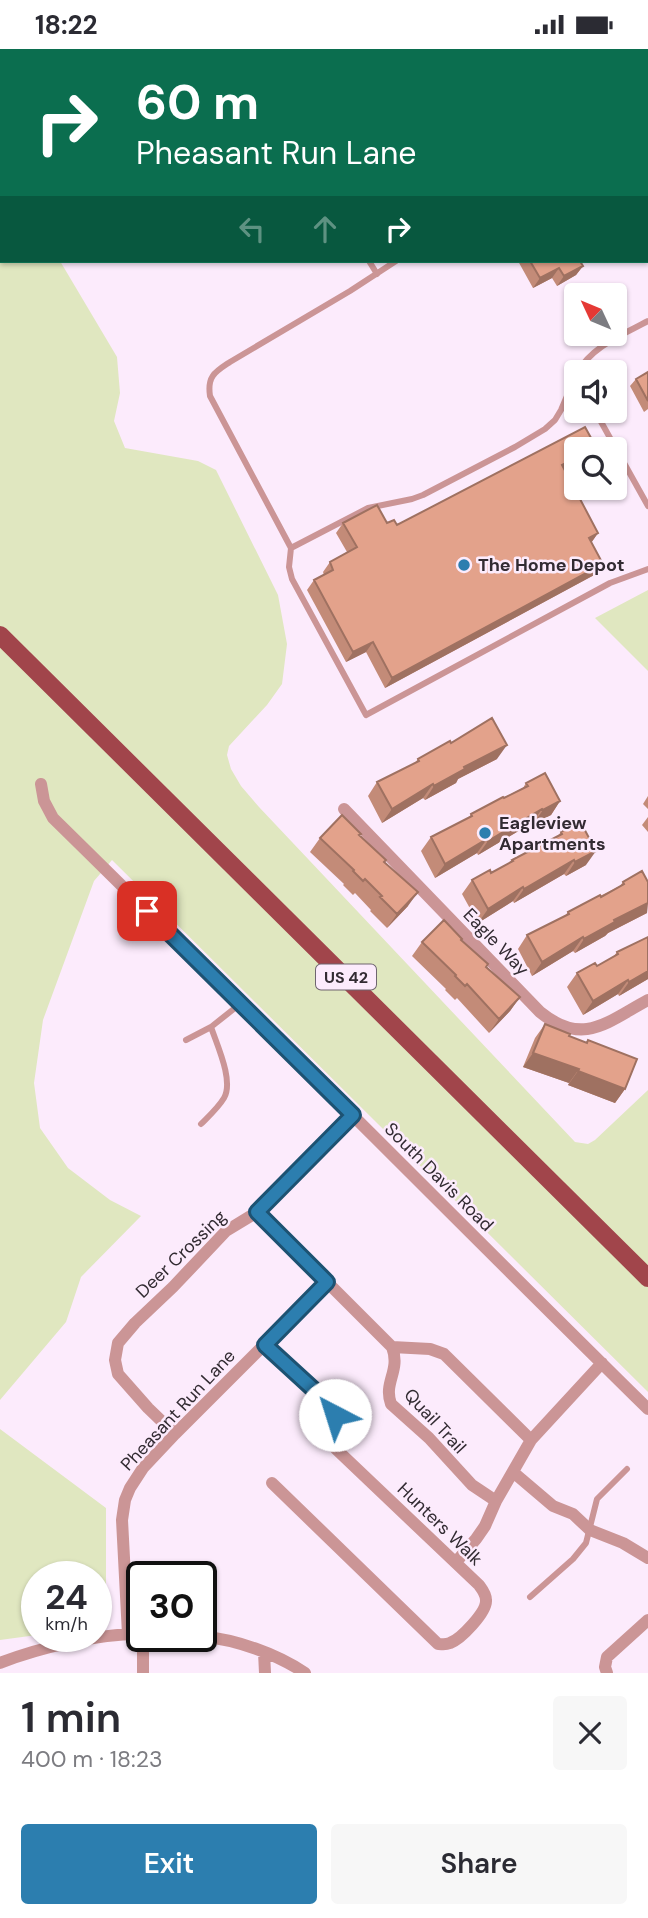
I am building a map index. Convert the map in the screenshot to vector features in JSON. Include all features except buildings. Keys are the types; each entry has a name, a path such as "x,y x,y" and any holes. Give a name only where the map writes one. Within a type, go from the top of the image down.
{"main road":[{"name":"US 42","path":"0,635 648,1278"}],"street":[{"name":"South Davis Road","path":"41,784 44,801 53,818 242,1002 648,1409"},
{"name":"Eagle Way","path":"344,809 551,1021 572,1030 595,1027 648,1000"},
{"name":"Deer Crossing","path":"175,1434 118,1374 115,1364 116,1347 135,1323 226,1231 257,1212 353,1115"},
{"path":"257,1212 392,1347 430,1349 444,1354 531,1440"},
{"name":"Pheasant Run Lane","path":"129,1561 122,1510 130,1488 143,1468 327,1282"},
{"name":"Hunters Walk","path":"265,1345 333,1408 335,1415 332,1440 336,1449 483,1590 485,1609 455,1640 438,1644 272,1483"},
{"name":"Quail Trail","path":"392,1347 396,1366 388,1390 391,1403 429,1438 472,1485 496,1501"},
{"path":"456,1562 489,1520 496,1501 531,1440 602,1363"},
{"path":"513,1472 553,1506 573,1514 590,1529 623,1543 648,1558"},
{"path":"607,1673 607,1657 648,1620"},
{"path":"0,1663 23,1654 81,1641 126,1636"},
{"path":"217,1640 264,1652 305,1673"},
{"name":"Pheasant Run Lane","path":"140,1652 143,1673"},
{"path":"264,1652 265,1673"}],"lane":[{"path":"370,263 377,274"},
{"path":"393,263 223,366 216,371 208,385 210,396 291,548 289,567 292,579 366,715 610,583 648,569"},
{"path":"586,360 601,347 648,321"},
{"path":"291,548 368,508 422,495 528,439 555,420 564,403"},
{"path":"602,423 648,506"},
{"path":"186,1040 211,1027 242,1002"},
{"path":"201,1124 224,1098 226,1091 224,1067 211,1027"},
{"path":"530,1597 573,1559 586,1543 597,1499 627,1469"}],"green space":[{"path":"0,263 61,263 117,357 120,393 114,421 125,448 198,461 216,470 278,595 287,644 282,684 267,705 229,746 227,755 231,769 259,807 575,1142 588,1144 595,1140 648,1090 648,1274 0,630"},
{"path":"648,590 648,671 595,618"},
{"path":"0,640 648,1282 648,1392 112,860 94,881 43,1020 34,1083 40,1128 68,1168 110,1200 141,1216 81,1277 66,1322 0,1400"},
{"path":"0,1429 106,1508 106,1561 21,1561 21,1637 0,1640"}],"place":[{"name":"The Home Depot","path":"464,565"},
{"name":"Eagleview Apartments","path":"485,833"}],"route":[{"path":"147,911 242,1002 353,1115 257,1212 327,1282 265,1345 333,1408 335,1415"}]}
